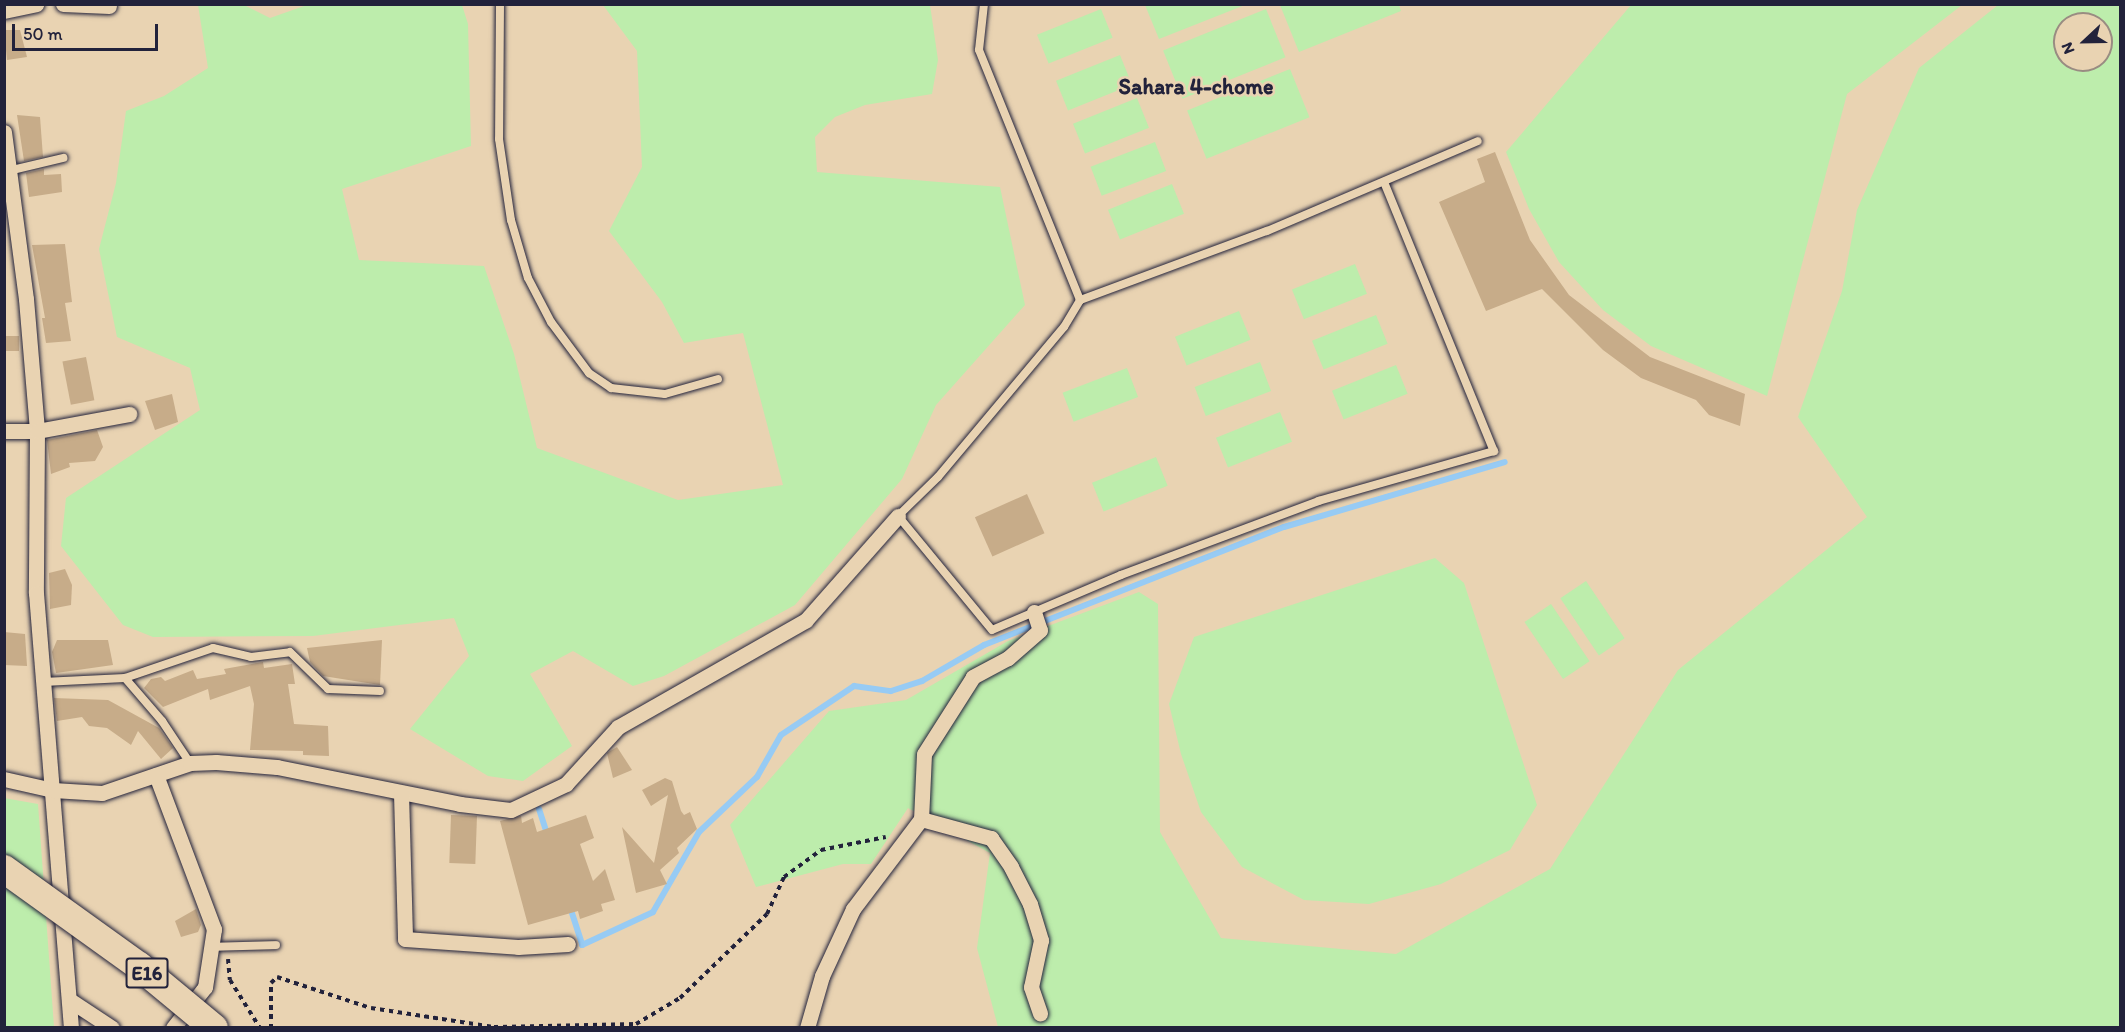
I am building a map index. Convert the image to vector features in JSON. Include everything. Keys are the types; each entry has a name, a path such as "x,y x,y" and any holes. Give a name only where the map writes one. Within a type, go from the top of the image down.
{"highway":[{"name":"E16","path":"4,868 130,960 214,1028"},
{"name":"E16","path":"4,884 196,1028"}],"street":[{"path":"4,11 36,4"},
{"path":"63,4 110,6"},
{"path":"4,132 7,178 26,299 37,431 36,593 71,1001 71,1028"},
{"path":"4,432 37,431 129,414"},
{"path":"4,779 53,790 102,793 190,763 277,767 401,793 511,810 566,784 618,727 807,620 898,516"},
{"path":"807,1028 822,976 853,909 921,819 924,754 973,677 1008,658 1040,630 1034,612"},
{"path":"156,775 214,929 205,987 173,1028"},
{"path":"401,793 405,939 518,947 568,944"},
{"path":"921,819 992,838 1011,867 1030,904 1041,940 1031,987 1041,1013"},
{"path":"71,1001 112,1028"}],"lane":[{"path":"500,4 499,139 511,220 528,278 551,322 589,373 611,388 665,394 718,379"},
{"path":"984,4 979,50 1080,300"},
{"path":"1384,182 1494,451 1319,501 1121,575 992,630 898,516 938,477 1064,327 1080,300 1267,231 1479,141"},
{"path":"7,178 63,158"},
{"path":"43,682 125,678 213,648 251,657 290,652 328,689 381,691"},
{"path":"125,678 162,721 190,763"},
{"path":"210,947 276,945"}],"path":[{"path":"271,1028 271,983 277,977 371,1008 494,1026 636,1024 680,998 767,914 784,877 822,850 910,834"},
{"path":"226,947 230,980 260,1028"}],"green space":[{"path":"198,5 244,5 270,18 307,5 462,5 468,24 471,146 342,189 359,260 484,266 514,354 537,448 678,500 783,485 743,333 684,343 662,302 609,231 642,167 637,51 603,5 930,5 938,60 932,94 865,105 835,117 815,137 817,172 1000,187 1025,305 936,405 902,479 795,605 664,676 633,686 573,651 530,674 572,746 523,781 488,776 410,729 469,656 454,618 313,636 153,637 123,625 61,546 66,498 200,410 190,368 117,337 99,249 116,183 126,111 164,96 208,68"},
{"path":"1145,5 1245,5 1159,39"},
{"path":"1280,5 1399,5 1401,11 1299,52"},
{"path":"1631,5 1962,5 1847,94 1767,396 1651,346 1603,310 1559,262 1529,209 1506,152"},
{"path":"1998,5 2120,5 2120,1027 998,1027 977,948 990,853 908,808 871,864 843,864 756,887 730,825 829,711 906,700 1008,641 1139,592 1158,604 1160,832 1221,938 1396,954 1550,869 1678,670 1867,517 1798,417 1842,291 1857,210 1919,68"},
{"path":"1101,9 1113,38 1049,64 1037,35"},
{"path":"1266,9 1285,57 1183,99 1163,51"},
{"path":"1120,55 1132,85 1068,111 1056,81"},
{"path":"1290,69 1309,117 1207,159 1187,111"},
{"path":"1137,98 1149,128 1085,154 1073,124"},
{"path":"1155,142 1166,171 1102,196 1091,167"},
{"path":"1172,184 1184,214 1120,240 1108,210"},
{"path":"1355,264 1367,294 1304,319 1292,289"},
{"path":"1239,311 1251,340 1187,366 1175,337"},
{"path":"1376,315 1388,344 1324,370 1312,341"},
{"path":"1260,362 1271,391 1206,416 1195,387"},
{"path":"1396,365 1408,394 1344,420 1332,391"},
{"path":"1127,368 1138,397 1074,422 1063,393"},
{"path":"1280,412 1292,442 1228,468 1216,438"},
{"path":"1156,457 1168,486 1104,512 1092,483"},
{"path":"1435,558 1464,583 1537,805 1510,850 1441,884 1369,904 1304,900 1242,867 1201,812 1181,754 1169,704 1194,637"},
{"path":"1586,581 1625,638 1599,656 1560,598"},
{"path":"1551,604 1590,661 1563,679 1524,622"},
{"path":"4,798 38,804 54,1027 5,1027"}],"building":[{"path":"4,30 20,30 27,57 7,60"},
{"path":"17,115 40,117 43,157 24,161"},
{"path":"1495,152 1530,240 1569,295 1650,357 1745,394 1740,426 1709,415 1696,400 1641,378 1603,350 1542,289 1486,311 1439,202 1485,182 1477,159"},
{"path":"44,169 44,175 61,174 62,192 29,197 26,173"},
{"path":"65,244 72,302 65,303 71,341 46,343 42,318 45,318 32,245"},
{"path":"4,336 19,336 19,351 4,351"},
{"path":"86,357 94,400 71,405 62,362"},
{"path":"172,394 178,422 155,430 145,401"},
{"path":"97,430 103,447 95,461 69,463 70,467 51,474 47,440"},
{"path":"1027,494 1044,533 992,556 975,517"},
{"path":"65,569 72,585 71,605 50,609 49,573"},
{"path":"4,632 25,634 27,666 4,665"},
{"path":"57,640 108,640 113,665 56,673 52,652"},
{"path":"382,640 380,685 323,676 310,662 307,648"},
{"path":"263,662 264,668 292,664 295,684 288,684 294,724 328,726 329,756 303,755 303,751 250,750 254,704 250,686 210,700 208,689 163,707 144,688 151,679 161,677 165,681 193,670 197,679 226,674 224,669"},
{"path":"54,698 108,700 159,728 173,748 161,759 138,731 131,745 107,728 89,726 82,717 57,721"},
{"path":"617,747 632,770 613,778 607,753"},
{"path":"665,778 672,781 681,811 684,815 690,812 697,829 677,848 679,853 660,870 667,884 636,893 622,827 654,863 668,795 651,806 642,790"},
{"path":"451,815 477,816 475,864 449,863"},
{"path":"586,815 594,838 580,844 593,881 605,869 615,900 601,904 603,911 580,919 578,911 528,925 500,821 521,816 522,823 533,818 537,832"},
{"path":"196,909 201,925 198,932 181,937 175,921"}],"waterway":[{"path":"570,907 582,945 653,912 699,832 757,777 781,735 854,686 891,691 922,681 984,645 1284,527 1505,462"},
{"path":"539,809 548,837"}],"district":[{"name":"Sahara 4-chome","path":"1196,87"}]}
